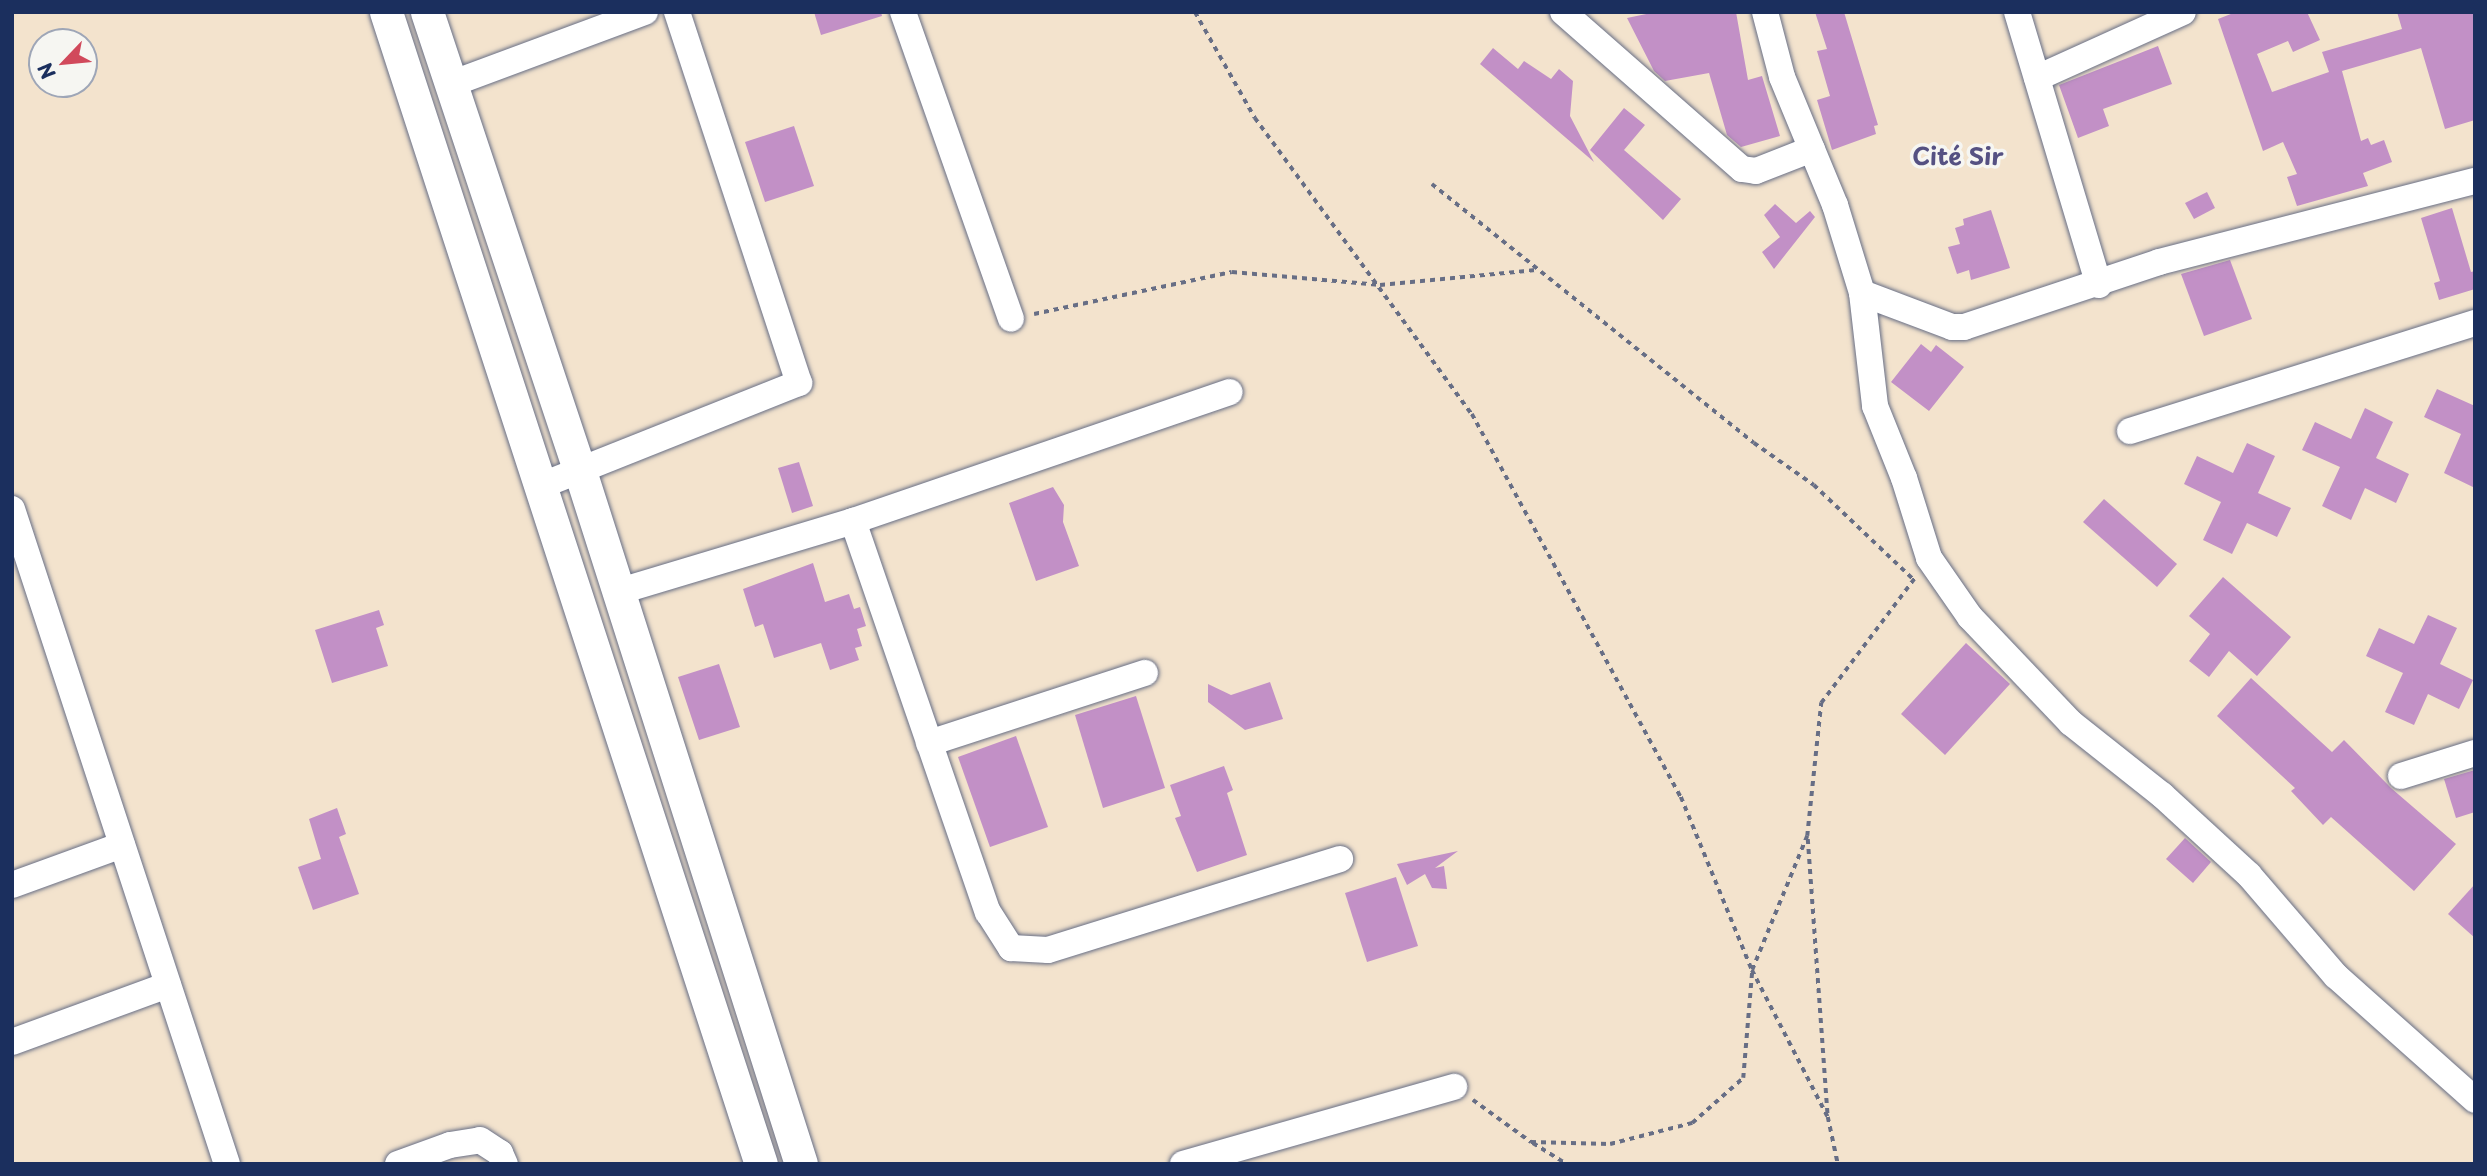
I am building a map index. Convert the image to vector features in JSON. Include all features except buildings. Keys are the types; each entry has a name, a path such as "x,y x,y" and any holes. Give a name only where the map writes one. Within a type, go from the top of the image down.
{"main road":[{"path":"386,12 761,1164"},
{"path":"427,12 580,471 801,1164"}],"street":[{"path":"451,84 645,12"},
{"path":"540,486 799,383 677,12"},
{"path":"903,12 1012,318"},
{"path":"1563,12 1742,169 1756,172 1812,149"},
{"path":"1765,12 1782,77 1812,149 1862,293 1875,406 1904,478 1929,558 1970,617 2071,723 2162,795 2249,876 2336,976 2475,1100"},
{"path":"2017,12 2099,285"},
{"path":"2037,78 2183,12"},
{"path":"1862,293 1952,327 1964,327 2099,285 2159,262 2475,181"},
{"path":"2130,430 2475,323"},
{"path":"617,592 853,521 1230,392"},
{"path":"12,509 227,1164"},
{"path":"853,521 988,912 1011,947 1048,950 1340,859"},
{"path":"929,743 1145,673"},
{"path":"2401,776 2475,752"},
{"path":"12,885 122,845"},
{"path":"12,1042 168,985"},
{"path":"1183,1164 1454,1087"},
{"path":"398,1164 450,1145 480,1140 500,1153 505,1164"}],"path":[{"path":"1195,12 1255,118 1472,414 1681,797 1752,970 1828,1117"},
{"path":"1432,184 1754,443 1814,485 1913,580 1925,587"},
{"path":"1012,318 1232,272 1380,285 1538,270"},
{"path":"1838,1164 1828,1117 1807,836 1821,703 1929,558"},
{"path":"1531,1142 1610,1143 1692,1123 1743,1079 1752,970 1807,836"},
{"path":"1454,1087 1567,1164"}],"district":[{"name":"Cité Sir","path":"1958,156"}]}
